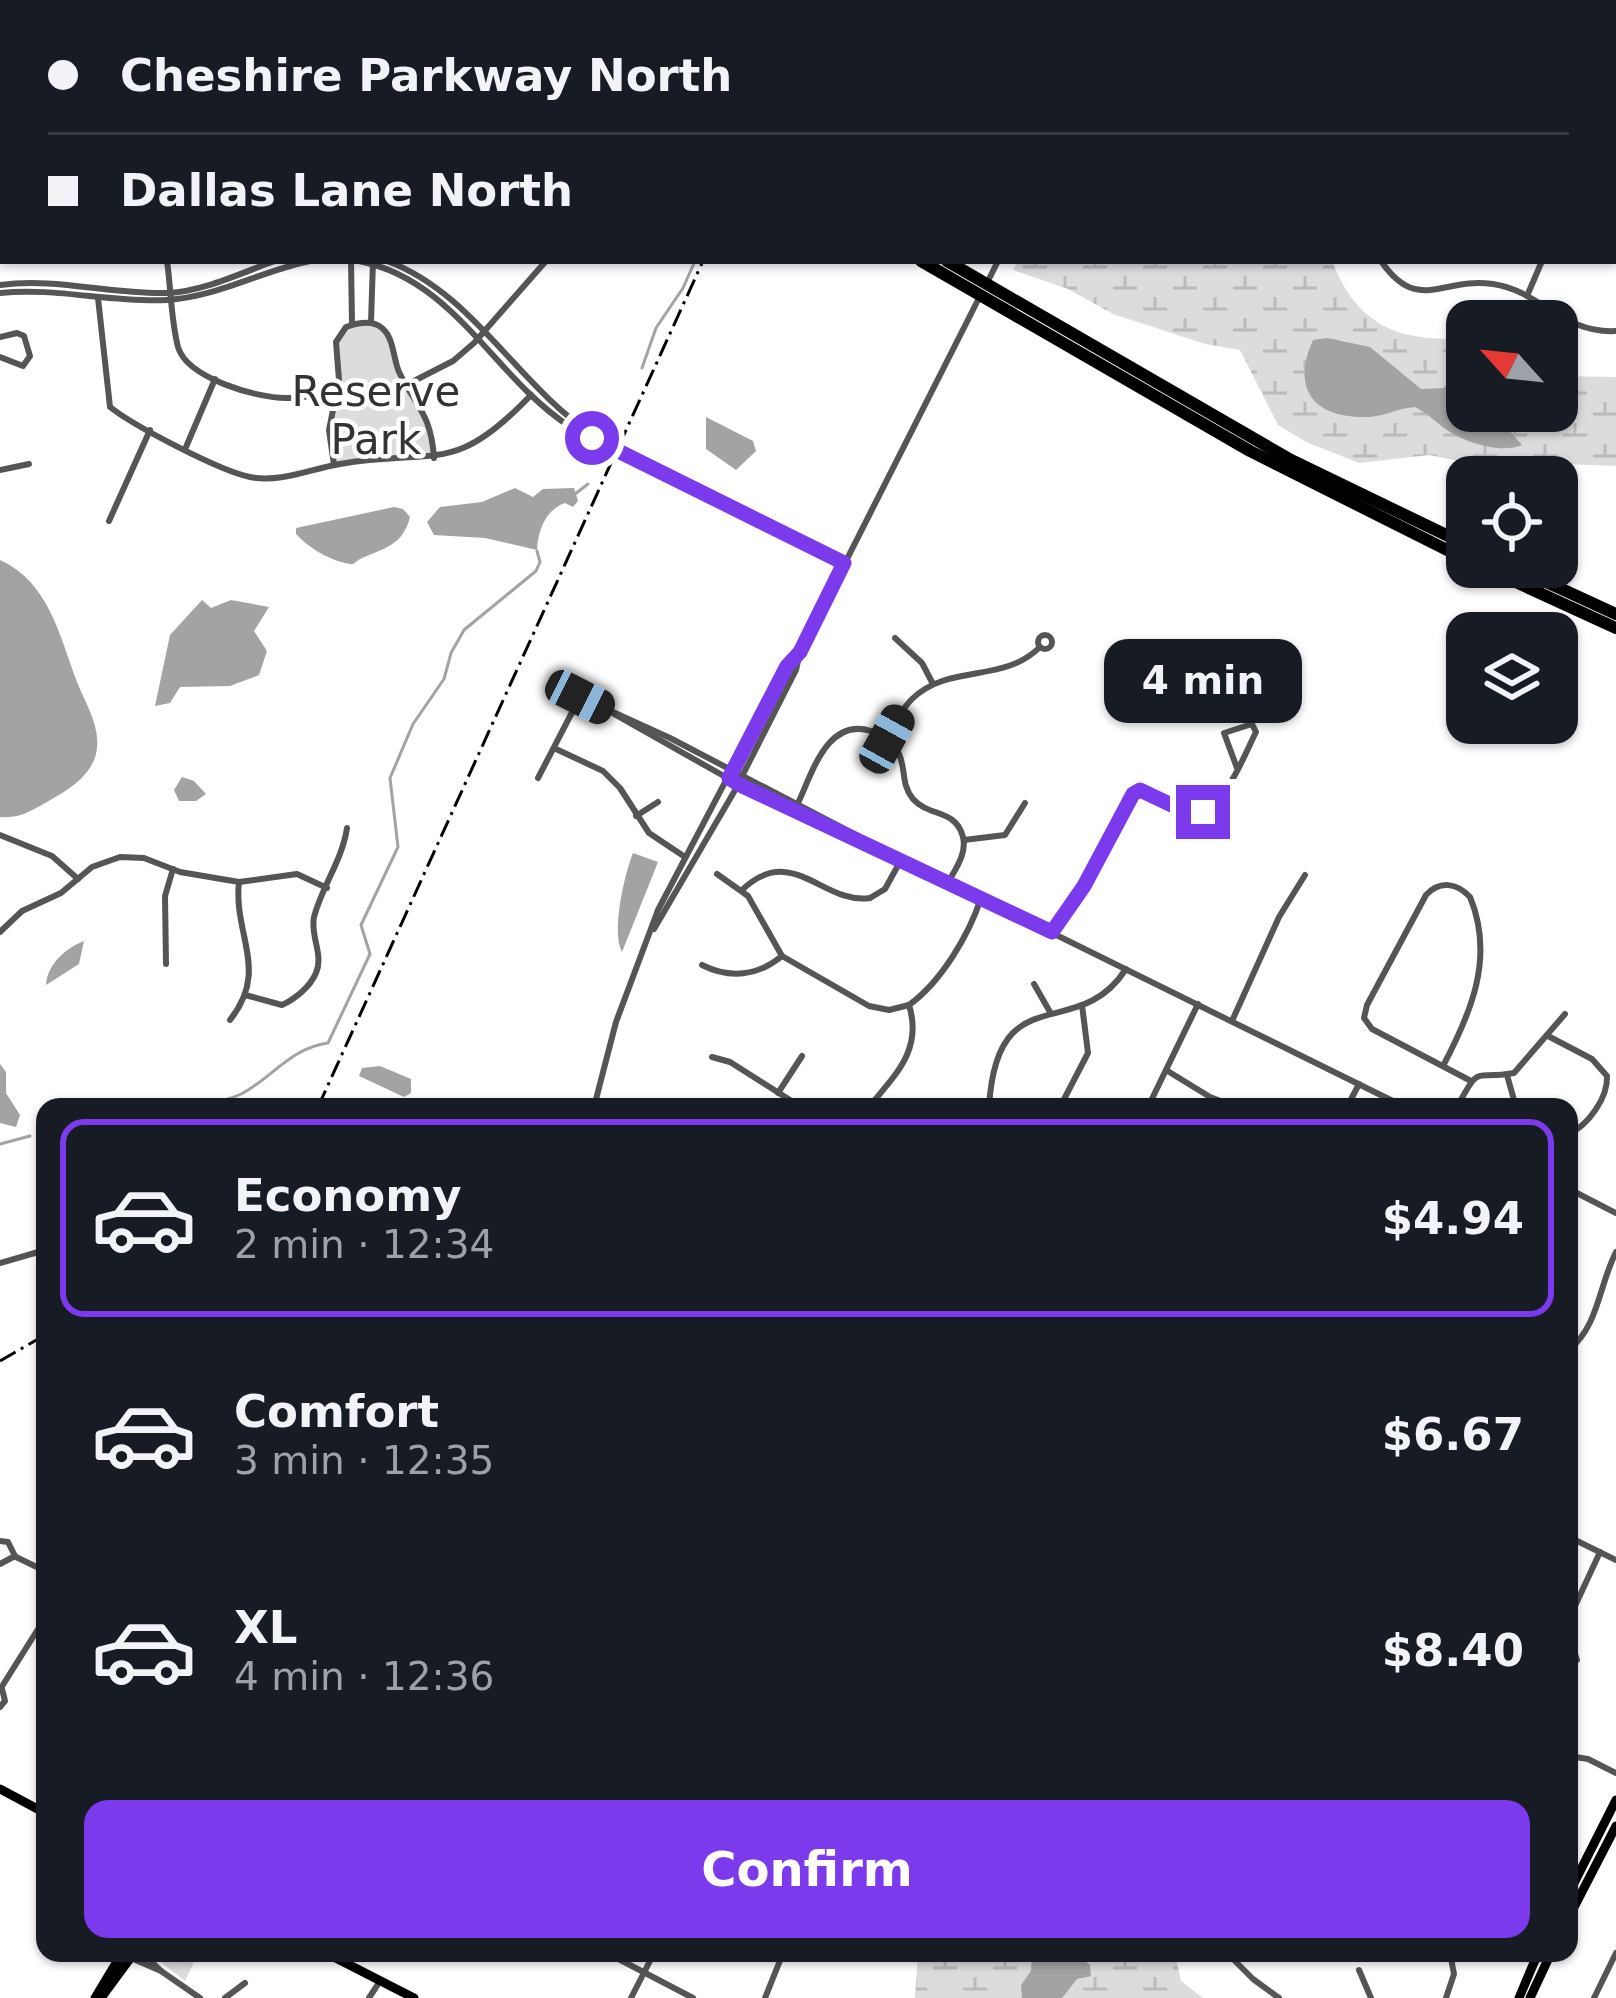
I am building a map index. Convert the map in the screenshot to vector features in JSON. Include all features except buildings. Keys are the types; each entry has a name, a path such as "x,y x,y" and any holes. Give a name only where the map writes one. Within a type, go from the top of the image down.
{"highway":[{"path":"928,264 971,283 1291,460 1446,535"},
{"path":"949,264 971,283"},
{"path":"996,297 1250,451 1446,549"},
{"path":"1529,588 1616,628"},
{"path":"1560,588 1616,614"}],"main road":[{"path":"0,1790 36,1808"},
{"path":"1578,1875 1616,1801"},
{"path":"1578,1900 1616,1826"},
{"path":"98,1998 127,1962"},
{"path":"344,1962 414,1998"},
{"path":"1519,1998 1534,1962"},
{"path":"1531,1998 1547,1962"}],"street":[{"path":"167,264 182,357 242,391 274,397 333,396"},
{"path":"0,289 36,283 172,296 267,264"},
{"path":"0,289 98,298 172,296 216,291 301,264"},
{"path":"352,324 355,264"},
{"path":"370,322 373,264"},
{"path":"377,264 424,287 556,408 603,442"},
{"path":"394,264 430,280 556,418 844,563"},
{"path":"408,384 453,361 543,264"},
{"path":"653,929 740,780 996,264"},
{"path":"1384,264 1411,290 1495,284 1574,326 1616,331"},
{"path":"1527,297 1541,264"},
{"path":"98,298 110,407 254,478 282,478 334,465 434,458 485,438 531,395"},
{"path":"334,465 329,430 339,380 336,342 343,329 370,322 387,333 398,369 425,415 434,458"},
{"path":"0,337 25,336 30,356 22,366 0,357"},
{"path":"186,447 215,379"},
{"path":"110,521 150,430"},
{"path":"0,470 29,464"},
{"path":"896,638 922,663 933,684"},
{"path":"887,739 906,706 933,684 1001,671 1026,660 1040,647"},
{"path":"596,1098 616,1022 658,910 787,666 800,652"},
{"path":"564,680 580,697 874,850 902,859"},
{"path":"538,778 580,697"},
{"path":"1052,932 1084,886 1128,801 1140,790 1178,808 1203,812 1222,796 1237,768 1256,732 1252,724 1224,733 1237,768"},
{"path":"798,803 820,755 837,736 862,729 887,739 898,752 912,798 951,818 964,839 962,856 949,882"},
{"path":"556,748 603,771 649,832 685,857"},
{"path":"740,780 798,803 1388,1098"},
{"path":"636,816 658,802"},
{"path":"964,839 1005,835 1025,803"},
{"path":"245,995 281,1005 311,982 319,962 314,920 347,828"},
{"path":"0,835 52,856 78,879"},
{"path":"0,932 22,911 55,896 98,864 120,857 144,858 239,883 293,874 327,888"},
{"path":"742,890 758,878 788,872 854,899 871,898 885,889 902,859"},
{"path":"166,964 165,896 172,869"},
{"path":"717,874 742,890 782,956 869,1006 889,1010 909,1005 928,989 952,955 981,898"},
{"path":"1232,1021 1279,917 1305,875"},
{"path":"230,1021 245,995 250,956 237,911 239,883"},
{"path":"1443,1066 1470,1015 1482,945 1470,897 1448,884 1426,895 1364,1018 1372,1028 1471,1081"},
{"path":"871,898 874,908"},
{"path":"703,965 738,974 763,968 782,956"},
{"path":"990,1098 1001,1047 1016,1028 1109,992 1126,969"},
{"path":"1034,984 1050,1012"},
{"path":"1152,1098 1198,1004"},
{"path":"877,1098 912,1048 914,1023 909,1005"},
{"path":"1065,1098 1088,1053 1082,1005"},
{"path":"1461,1098 1471,1081 1485,1072 1507,1075 1518,1069 1565,1014"},
{"path":"1547,1035 1592,1059 1607,1076 1605,1096 1578,1130"},
{"path":"778,1093 802,1056"},
{"path":"712,1057 730,1062 786,1098"},
{"path":"1166,1070 1213,1098"},
{"path":"1507,1075 1513,1098"},
{"path":"1352,1098 1359,1084"},
{"path":"1578,1194 1616,1213"},
{"path":"1578,1340 1590,1326 1616,1252"},
{"path":"0,1263 36,1253"},
{"path":"0,1541 8,1542 15,1556 36,1566"},
{"path":"1578,1541 1616,1560"},
{"path":"1578,1600 1600,1552"},
{"path":"0,1564 15,1556"},
{"path":"0,1707 5,1701 1,1687 36,1632"},
{"path":"1578,1757 1616,1773"},
{"path":"1594,1998 1615,1957"},
{"path":"146,1962 200,1998"},
{"path":"624,1962 694,1998"},
{"path":"631,1998 650,1962"},
{"path":"765,1998 779,1962"},
{"path":"1236,1962 1279,1998"},
{"path":"1447,1996 1454,1973 1452,1962"},
{"path":"1359,1970 1370,1998"},
{"path":"369,1998 381,1981"},
{"path":"225,1998 245,1983"}],"green space":[{"path":"1016,264 1333,264 1354,301 1384,326 1446,339 1446,432 1578,432 1578,376 1616,377 1616,466 1578,464 1578,456 1429,455 1359,463 1278,425 1240,350 1205,344 1113,314 1068,289 1013,270"},
{"name":"Reserve Park","path":"356,323 383,328 434,452 334,465 339,335"},
{"path":"161,1962 194,1962 185,1981"},
{"path":"917,1962 1177,1962 1181,1981 1203,1998 915,1998"}],"shaded area":[{"path":"1327,338 1370,347 1421,389 1446,385 1446,429 1415,407 1369,417 1322,407 1312,398 1305,374 1313,340"},
{"path":"706,417 753,441 756,451 736,470 706,449"},
{"path":"1451,432 1511,432 1522,445 1494,448"},
{"path":"515,488 533,497 543,489 574,488 578,501 573,507 558,506 548,516 537,550 485,538 434,535 427,522 440,507 482,502"},
{"path":"394,507 410,517 403,534 353,564 325,555 296,534 296,528"},
{"path":"0,560 30,582 50,612 97,735 96,754 85,775 33,810 8,817 0,817"},
{"path":"202,600 211,608 231,600 269,607 254,631 267,651 259,675 230,686 180,687 170,703 155,706 170,635"},
{"path":"182,777 194,781 206,794 196,801 179,801 174,790"},
{"path":"633,853 658,862 622,952 618,918"},
{"path":"84,941 79,964 46,985 59,958"},
{"path":"0,1064 6,1072 6,1093 20,1115 16,1127 0,1123"},
{"path":"380,1066 411,1079 411,1093 404,1097 359,1076 362,1068"},
{"path":"1032,1962 1086,1962 1091,1976 1077,1979 1062,1998 1022,1998 1021,1985"}],"waterway":[{"path":"642,368 656,328 694,264"},
{"path":"575,494 588,484"},
{"path":"229,1098 252,1088 292,1057 328,1043 370,954 361,925 398,847 390,778 413,724 444,679 464,630 536,571 537,551"},
{"path":"0,1144 30,1136"}],"railway":[{"path":"322,1098 702,264"},
{"path":"0,1361 36,1340"}],"route":[{"path":"592,438 844,563 729,778 738,784 1052,932 1084,886 1133,794 1140,790 1178,808 1203,812"}]}
